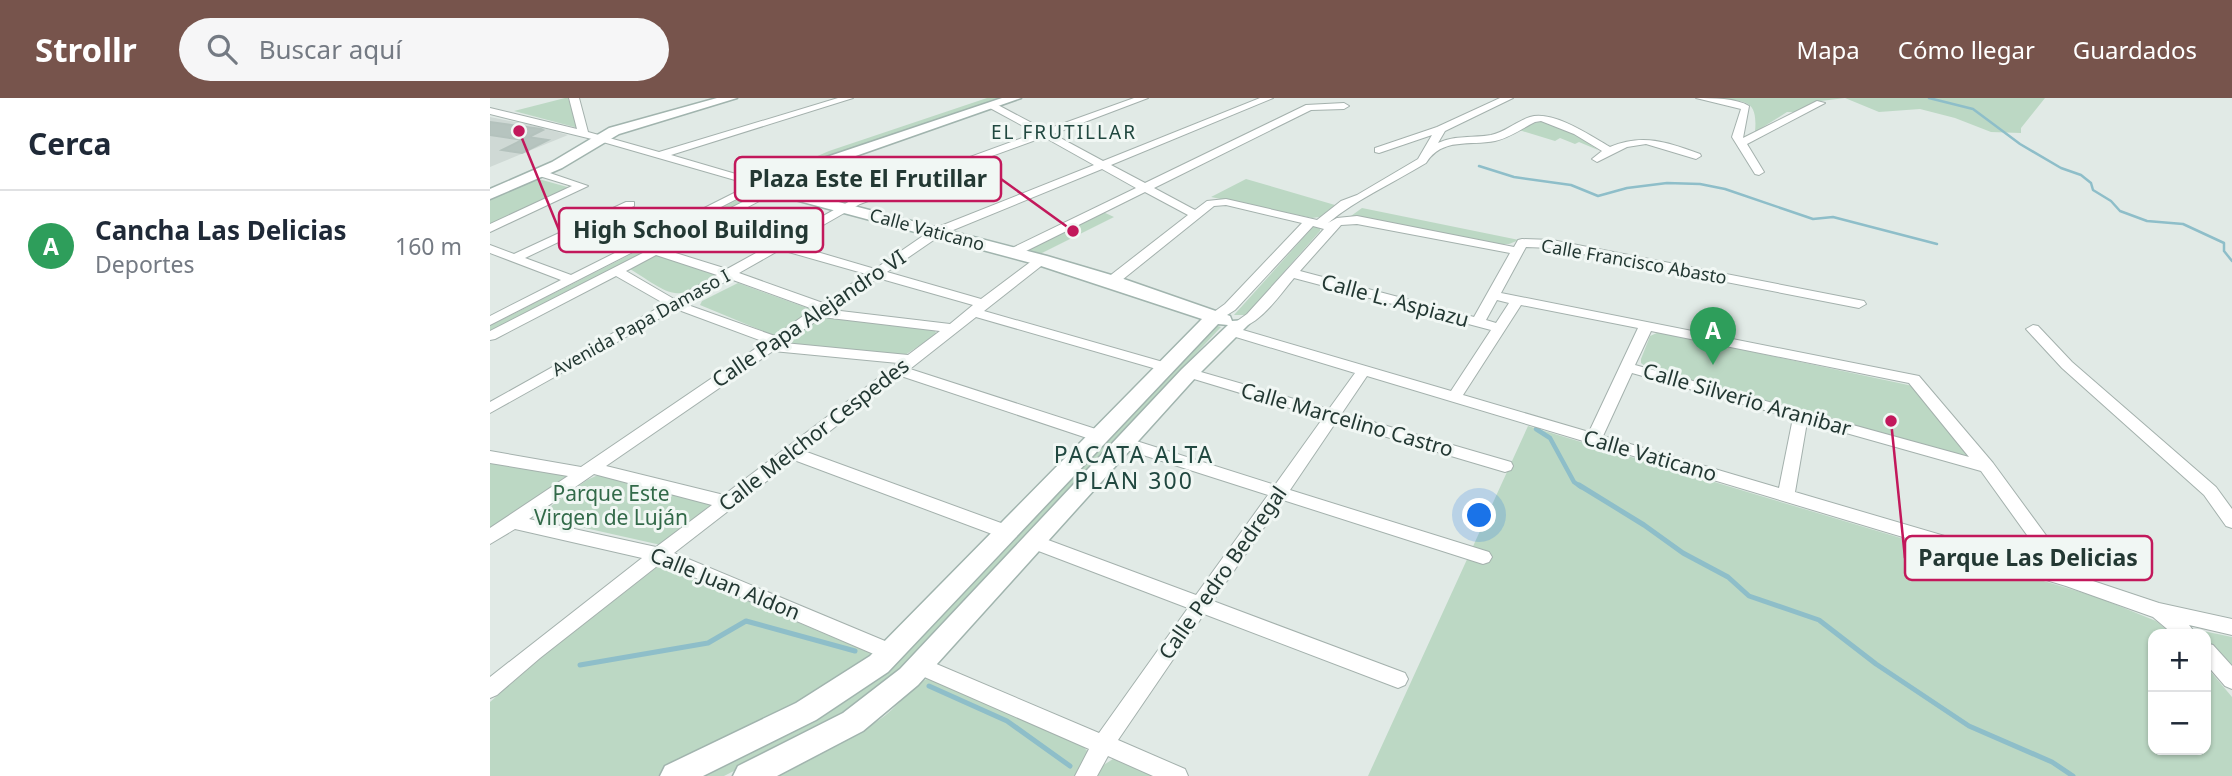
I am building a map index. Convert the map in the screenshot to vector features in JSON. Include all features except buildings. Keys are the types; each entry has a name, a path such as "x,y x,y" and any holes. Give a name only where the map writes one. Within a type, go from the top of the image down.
{"street":[{"path":"574,98 592,136"},
{"path":"490,194 540,173 592,136 732,98"},
{"path":"660,155 848,98"},
{"path":"742,179 987,102 1014,98"},
{"name":"Avenida Papa Damaso I","path":"490,408 849,210 1143,98"},
{"name":"Calle Papa Alejandro VI","path":"490,537 937,232 1268,98"},
{"path":"1380,150 1441,129 1507,98"},
{"path":"1701,98 1741,104 1746,108 1737,137 1759,172"},
{"path":"987,102 1194,214"},
{"path":"490,321 767,187 987,102"},
{"path":"1741,143 1820,103"},
{"path":"1014,253 1309,107 1344,106"},
{"name":"Calle Vaticano","path":"490,111 592,136 849,210 1112,281 1363,372 1786,495 2069,580 2159,611"},
{"path":"748,776 853,722 882,701 920,666 1189,373 1228,324 1230,307 1345,203 1409,170 1430,152 1447,143 1474,138 1494,138 1533,119 1542,118 1578,132 1609,151"},
{"path":"1430,152 1441,129"},
{"path":"1597,159 1630,142 1652,140 1696,156"},
{"path":"490,228 582,186 540,173"},
{"path":"490,336 655,251 767,187"},
{"path":"1112,281 1207,205 1222,202 1320,224"},
{"path":"515,258 629,204"},
{"name":"Avenida Papa Damaso I","path":"733,276 789,248 849,210"},
{"name":"Calle Francisco Abasto","path":"1320,224 1357,220 1517,251 1522,243 1552,244 1859,304"},
{"path":"675,776 814,707 859,681 1165,368 1228,324 1252,317 1292,273 1320,224"},
{"path":"789,248 876,273 1165,368"},
{"path":"490,249 572,279"},
{"path":"655,251 733,276 821,310 952,328"},
{"path":"1478,322 1495,296 1517,251"},
{"name":"Calle Melchor Cespedes","path":"490,689 533,652 1041,260"},
{"path":"616,271 678,306 771,344 905,365 1099,436"},
{"name":"Calle L. Aspiazu","path":"1292,273 1499,328"},
{"path":"1495,296 1914,379 1987,467 2069,580"},
{"path":"1454,398 1517,301"},
{"name":"Avenida Papa Damaso I","path":"490,418 678,306"},
{"path":"1593,440 1646,326"},
{"path":"2033,329 2067,365 2210,491 2232,522"},
{"name":"Calle Silverio Aranibar","path":"1627,367 1987,467"},
{"name":"Calle Pedro Bedregal","path":"1086,776 1103,744 1363,372"},
{"name":"Calle Marcelino Castro","path":"1189,373 1505,466"},
{"path":"1786,495 1801,415"},
{"path":"1124,443 1483,557"},
{"path":"792,453 1006,532"},
{"path":"490,457 589,471 726,502"},
{"name":"Calle Juan Aldon","path":"513,522 660,555 890,652"},
{"path":"1034,542 1398,679"},
{"path":"2159,611 2232,627"},
{"path":"2159,611 2180,629"},
{"path":"2211,657 2232,680"},
{"path":"920,666 1177,776"}],"shaded area":[{"path":"490,117 536,126 568,135 490,167"}],"green space":[{"path":"565,98 568,98 578,128 514,111"},
{"path":"987,98 1000,98 995,102 774,175 829,151"},
{"path":"1717,98 1845,98 1813,102 1797,112 1787,112 1755,132 1754,113 1748,104"},
{"path":"1845,98 2045,98 2021,128 2021,133 1991,132 1955,118 1920,109 1879,112"},
{"path":"1542,120 1574,133 1598,150 1579,142 1575,144 1560,138 1555,141 1519,130"},
{"path":"535,178 571,188 490,224 490,197"},
{"path":"1246,179 1335,205 1320,217 1312,218 1211,197"},
{"path":"755,191 759,193 490,332 490,326"},
{"path":"1362,208 1519,240 1509,244 1496,244 1351,216"},
{"path":"1101,211 1114,217 1040,254 1029,250 1032,246"},
{"path":"1313,227 1320,227 1320,231 1246,315 1234,315"},
{"path":"656,254 716,275 691,291 673,293 630,269"},
{"path":"738,283 812,311 775,336 700,305 702,301"},
{"path":"820,317 934,330 937,334 905,355 783,343"},
{"path":"1212,324 1221,327 885,685 856,709 724,776 693,776 813,718 870,685"},
{"path":"1659,332 1913,386 1970,457 1649,369 1641,363 1641,359 1650,336"},
{"path":"1528,426 2097,597 2156,621 2166,629 2148,629 2148,755 2211,755 2211,672 2232,697 2232,776 1368,776"},
{"name":"Parque Este Virgen de Luján","path":"490,462 565,474 568,477 490,531"},
{"name":"Parque Este Virgen de Luján","path":"598,475 717,504 661,545 536,517"},
{"path":"661,564 875,655 861,668 658,776 490,776 490,702 544,655"},
{"path":"2211,633 2232,637 2232,668 2211,649"},
{"path":"928,678 1080,743 1088,752 1077,776 773,776 840,743 879,720"},
{"path":"1113,759 1153,776 1097,776 1102,766"}],"waterway":[{"path":"1929,98 1973,109 2020,144 2061,168 2081,175 2091,183 2093,190 2111,201 2120,211 2147,221 2183,224 2224,243 2224,251 2232,261"},
{"path":"1479,166 1514,177 1571,185 1598,196 1627,188 1667,183 1700,184 1725,189 1813,219 1833,217 1937,244"},
{"path":"1536,429 1550,438 1574,482 1581,487"},
{"path":"1579,485 1683,553 1728,577 1749,596 1819,620 1876,664 1969,726 2052,762 2073,776"},
{"path":"580,665 708,643 746,621 855,651"},
{"path":"929,686 1007,721 1070,766"}],"place":[{"name":"High School Building","path":"519,131"},
{"name":"Plaza Este El Frutillar","path":"1073,231"},
{"name":"Cancha Las Delicias","path":"1713,365"},
{"name":"Parque Las Delicias","path":"1891,421"}],"district":[{"name":"EL FRUTILLAR","path":"1064,132"},
{"name":"PACATA ALTA PLAN 300","path":"1134,468"}]}
